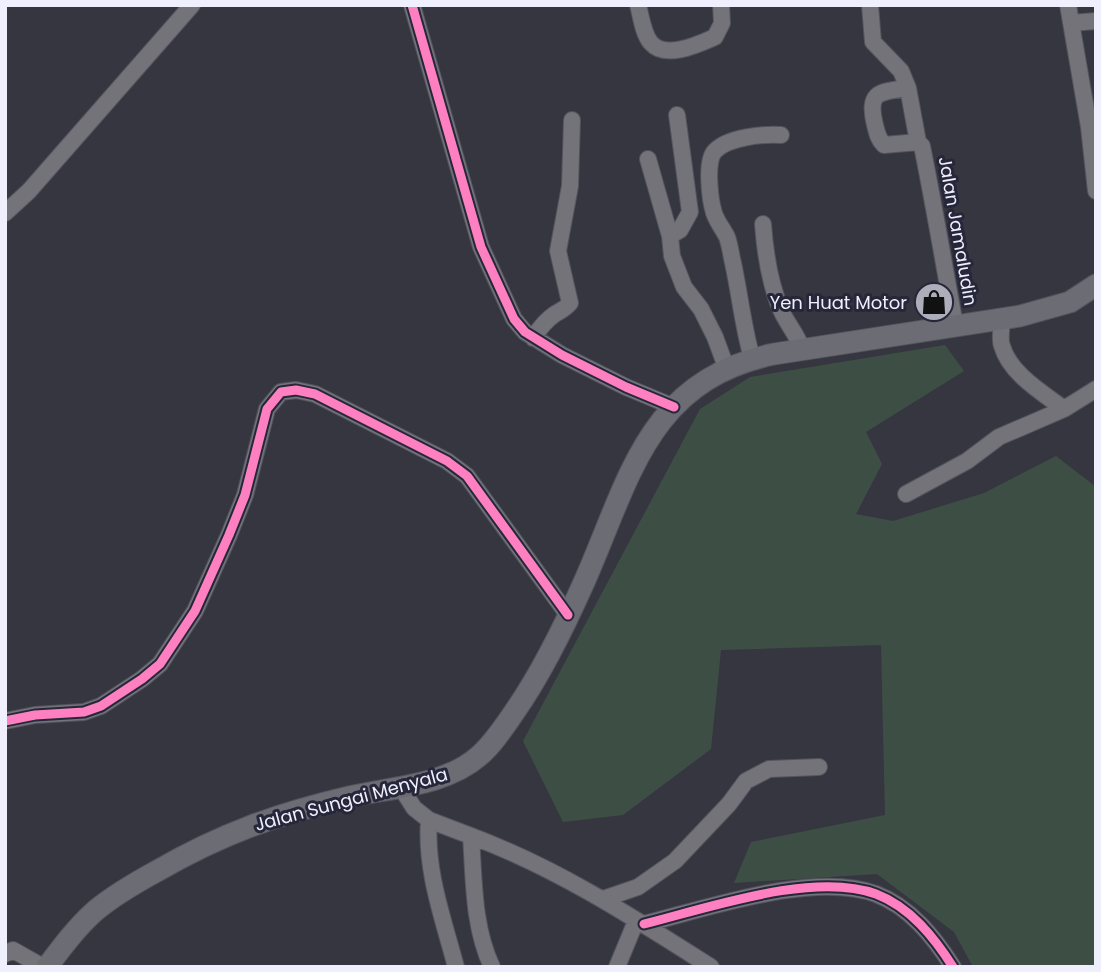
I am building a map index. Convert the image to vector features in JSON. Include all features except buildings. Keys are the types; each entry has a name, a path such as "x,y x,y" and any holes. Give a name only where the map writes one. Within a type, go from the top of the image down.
{"main road":[{"name":"Jalan Sungai Menyala","path":"45,967 70,936 111,899 192,851 270,817 456,771 478,757 498,736 528,692 568,615 636,458 657,425 703,381 726,367 752,358 1002,319 1051,308 1070,302 1096,285"}],"street":[{"path":"5,213 29,191 192,5"},
{"path":"412,5 481,247 514,319 533,338 626,387 674,407"},
{"path":"638,5 651,43 661,49 676,50 715,37 722,23 721,5"},
{"path":"870,5 873,42 901,71 908,88 918,142"},
{"path":"1068,5 1096,191"},
{"path":"1071,23 1096,21"},
{"name":"Jalan Jamaludin","path":"908,88 884,92 873,99 870,105 879,140 884,145 918,142 922,146 939,225 955,325"},
{"path":"670,236 680,230 690,212 677,115"},
{"path":"533,338 554,314 566,309 570,303 558,251 569,186 572,120"},
{"path":"752,358 741,319 734,265 727,238 715,215 709,162 714,151 724,144 758,134 781,135"},
{"path":"648,159 670,236 672,256 684,288 701,309 715,337 726,367"},
{"path":"763,224 764,242 778,301 782,313 796,332 802,349"},
{"path":"1002,319 1001,344 1006,357 1030,383 1064,409"},
{"path":"906,494 967,461 999,437 1064,409 1096,388"},
{"path":"5,721 35,715 84,712 100,706 160,664 195,611 245,495 267,409 281,393 296,390 315,394 447,461 467,476 568,615"},
{"path":"603,899 638,887 675,861 729,804 746,781 769,769 819,766"},
{"path":"400,786 414,808 429,820 516,853 603,899 711,967"},
{"path":"429,820 429,867 456,967"},
{"path":"471,836 479,927 482,944 492,967"},
{"path":"640,922 786,890 822,886 854,889 876,894 906,911 938,944 953,967"},
{"path":"617,967 640,922"},
{"path":"5,954 13,950 45,967"}],"green space":[{"path":"945,345 964,371 866,432 882,464 856,514 893,521 984,493 1056,456 1096,487 1096,967 973,967 954,932 877,874 734,883 751,842 885,815 881,645 721,650 711,749 623,815 563,822 523,741 700,409 750,377"}],"cycle path":[{"path":"412,5 481,247 514,319 525,332 562,355 674,407"},
{"path":"5,721 35,715 84,712 101,706 160,664 195,611 229,535 245,495 267,409 281,392 296,390 315,394 447,461 467,476 568,615"},
{"path":"644,924 761,894 792,889 851,888 876,894 900,907 929,934 953,967"}],"place":[{"name":"Yen Huat Motor","path":"934,302"}]}
